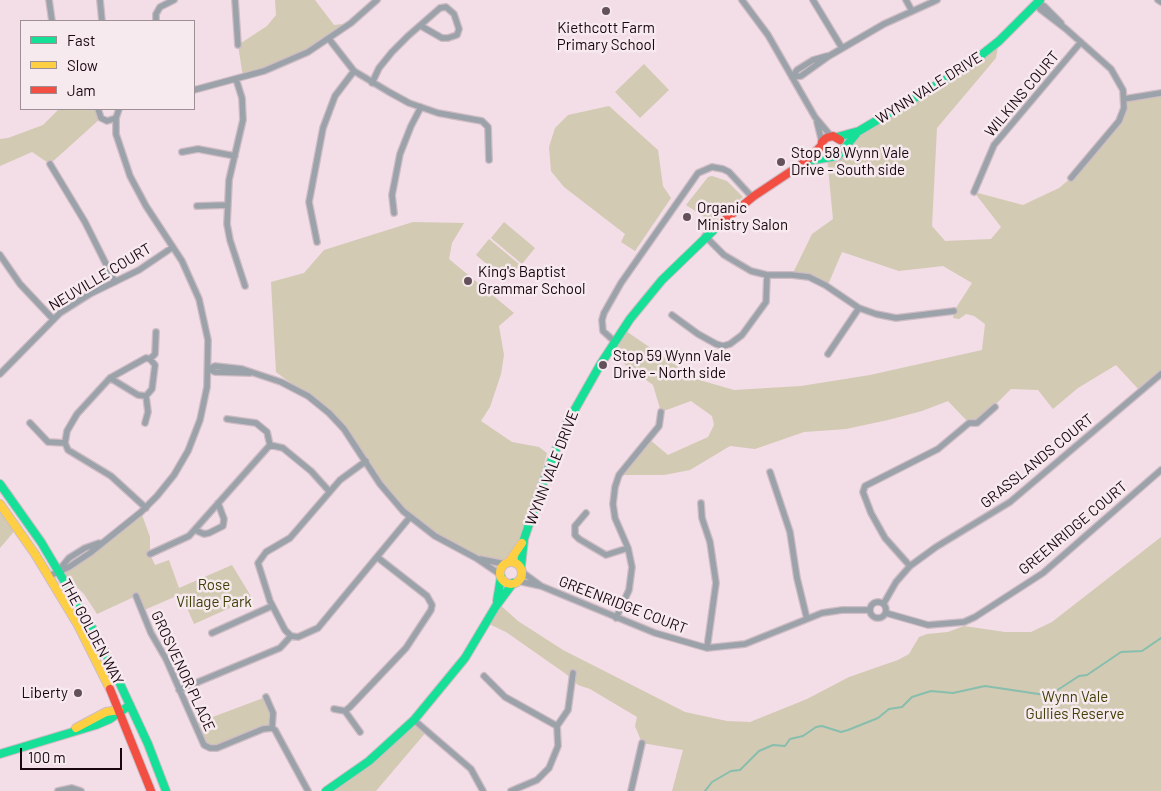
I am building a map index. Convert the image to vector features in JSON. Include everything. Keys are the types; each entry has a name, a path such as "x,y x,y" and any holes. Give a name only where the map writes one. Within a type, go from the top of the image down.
{"main road":[{"name":"WYNN VALE DRIVE","path":"834,137 858,131 911,102 965,68 999,41 1039,2"},
{"name":"WYNN VALE DRIVE","path":"843,149 858,131"},
{"path":"834,137 842,142 843,149 835,157 827,157 822,152 822,144 834,137"},
{"name":"WYNN VALE DRIVE","path":"522,569 524,539 546,474 566,426 614,341 662,280 705,236 752,197 805,162 822,144"},
{"name":"WYNN VALE DRIVE","path":"805,162 827,157"},
{"name":"THE GOLDEN WAY","path":"0,484 33,528 101,643 130,704 166,791"},
{"name":"THE GOLDEN WAY","path":"0,504 49,576 78,625 119,710 151,791"},
{"name":"WYNN VALE DRIVE","path":"507,563 524,539"},
{"path":"326,791 369,761 414,720 465,658 496,606 516,582 522,569 515,562 507,563 501,576 496,606"},
{"path":"501,576 506,582 516,582"},
{"path":"0,754 44,742 71,731 110,719 119,710 130,704"}],"street":[{"path":"49,0 52,20"},
{"path":"100,0 102,20"},
{"path":"156,20 156,14 160,7 174,0"},
{"path":"235,0 238,45"},
{"path":"195,90 279,65 328,39 377,0"},
{"path":"742,0 763,27 815,117 834,137"},
{"path":"813,0 842,48"},
{"path":"906,0 912,11"},
{"path":"792,77 801,76 842,48 937,0"},
{"path":"1039,2 1040,9 1081,42 1116,75 1121,83 1124,99 1119,121 1071,178"},
{"path":"372,83 379,68 392,52 440,8 446,7 454,14 459,29 457,35 442,38 421,26"},
{"path":"328,39 354,71 372,83 421,108 482,121 488,127 489,160"},
{"name":"WILKINS COURT","path":"974,192 994,145 1081,42"},
{"path":"317,242 309,202 323,128 336,96 354,71"},
{"path":"236,79 242,98 243,120 227,204 230,240 245,286"},
{"path":"1124,99 1161,92"},
{"path":"394,212 392,195 400,154 411,126 421,108"},
{"path":"49,576 77,562 146,508 167,484 188,451 203,410 209,369 208,340 199,299 189,274 138,193 116,134 107,121 101,118 98,110"},
{"path":"107,121 118,113"},
{"path":"116,134 118,113"},
{"path":"815,117 822,144"},
{"path":"182,152 198,149 235,156"},
{"path":"50,164 88,227 115,282"},
{"path":"614,341 603,331 602,320 621,283 698,173 712,168 723,169 729,172 752,197"},
{"path":"197,206 227,204"},
{"path":"705,236 724,255 743,268 767,275 792,274 809,278 825,285 859,308 896,318 954,311"},
{"name":"NEUVILLE COURT","path":"0,374 53,319 90,294 139,270 173,247"},
{"path":"0,255 20,284 53,319"},
{"path":"672,316 716,344 723,346 730,344 747,329 766,302 767,275"},
{"path":"828,354 859,308"},
{"path":"146,508 111,476 68,450 65,443 67,431 77,414 110,378 142,360 150,359 155,354 156,332"},
{"path":"146,423 148,412 146,396 152,389 155,370 155,365 150,359"},
{"path":"209,369 215,372 250,373 281,382 318,404 344,428 392,499 410,517 449,545 476,558 501,576"},
{"name":"GRASSLANDS COURT","path":"884,603 896,582 910,566 936,547 1010,502 1161,374"},
{"path":"110,378 138,396 146,396"},
{"path":"910,566 885,538 871,513 863,492 865,486 938,450 969,422 977,423 995,407"},
{"path":"616,618 632,578 628,548 615,518 613,504 615,487 619,474 659,426 661,412"},
{"path":"227,419 256,423 266,432 270,445"},
{"path":"30,422 48,442 65,443"},
{"path":"270,445 283,448 311,470 330,491"},
{"path":"150,554 184,540 270,445"},
{"path":"366,461 340,480 290,538 266,552 260,558 258,568 272,606 285,630 291,636 298,637 318,628 410,517"},
{"name":"GREENRIDGE COURT","path":"886,613 933,626 964,622 975,617 1043,573 1161,470"},
{"path":"770,472 790,532 797,578 807,619"},
{"path":"701,502 716,583 707,648"},
{"path":"195,530 209,534 223,526 224,519 218,503"},
{"path":"586,513 575,526 575,535 579,539 606,555 628,548"},
{"path":"345,711 406,648 431,610 432,604 427,596 377,557"},
{"path":"476,558 507,563"},
{"name":"GREENRIDGE COURT","path":"522,569 541,586"},
{"name":"GREENRIDGE COURT","path":"516,582 541,586 662,636 707,648 745,644 833,610 869,610"},
{"name":"GROSVENOR PLACE","path":"136,596 151,633 166,659 201,740 208,747 217,748 263,729 272,728"},
{"path":"874,603 884,603 886,613 882,618 876,618 869,610 874,603"},
{"path":"212,633 272,606"},
{"path":"179,690 280,648 291,636"},
{"path":"511,791 536,780 549,768 558,746 557,726 568,710 573,673"},
{"path":"484,676 505,696 557,726"},
{"path":"266,697 273,713 272,728 275,730 308,791"},
{"path":"334,709 345,711 360,732"},
{"path":"414,720 471,769 483,791"},
{"path":"631,791 642,743"},
{"path":"58,791 72,788 81,791"}],"green space":[{"path":"275,0 315,0 334,25 351,23 321,44 243,77 238,45 267,26 276,15"},
{"path":"999,41 996,58 937,128 932,226 945,241 991,239 1001,227 974,192 1023,205 1059,188 1071,178 1119,121 1124,99 1161,93 1161,374 1141,392 1116,365 1078,388 1053,409 1038,390 1011,389 977,423 969,423 948,401 922,411 888,420 846,429 804,432 755,449 730,446 690,470 664,475 619,475 649,439 668,455 708,437 714,425 712,416 691,401 661,412 653,385 608,352 623,329 696,379 734,390 801,386 870,375 982,350 985,324 974,316 966,314 959,319 953,318 954,311 972,283 943,266 899,271 842,252 827,287 792,275 812,234 833,219 827,157 833,158 850,139 911,102"},
{"path":"644,64 669,90 640,118 615,92"},
{"path":"609,106 658,150 663,186 671,198 635,251 621,242 625,234 564,187 551,171 549,147 555,128 568,115"},
{"path":"58,110 97,110 101,118 50,164 32,152 0,166 0,139 8,138 43,125"},
{"path":"712,176 727,181 743,197 712,222 686,205 708,177"},
{"path":"413,222 464,223 452,243 449,259 514,313 499,326 504,355 501,374 490,407 481,421 512,442 539,447 547,453 524,539 504,565 457,549 413,520 389,495 350,437 326,410 276,372 271,282 304,273 324,250"},
{"path":"504,222 535,248 522,264 491,238"},
{"path":"489,239 520,265 507,281 476,255"},
{"path":"0,504 17,528 0,548"},
{"name":"Rose Village Park","path":"141,512 150,537 150,554 155,565 169,560 179,588 232,565 252,598 194,624 181,594 142,611 136,596 97,614 84,594 59,570 69,567"},
{"name":"Wynn Vale Gullies Reserve","path":"1161,537 1161,791 672,791 683,750 642,743 635,726 637,717 590,689 578,685 566,674 506,632 487,623 498,603 518,621 563,650 685,712 727,721 750,722 807,699 849,677 898,660 909,654 919,637 927,634 948,632 964,626 1005,632 1031,632 1052,622"},
{"path":"266,697 273,716 272,728 217,748 208,747 194,724"},
{"path":"414,720 427,731 376,791 326,791"}],"waterway":[{"path":"705,791 712,782 731,771 740,770 759,751 773,745 785,746 790,739 803,736 816,727 822,726 841,732 848,730 878,718 889,709 902,707 912,697 931,691 953,693 985,686 1045,695 1056,691 1079,676 1087,675 1121,652 1142,651 1161,638"}],"traffic: fast":[{"path":"837,137 859,131 965,68 999,41 1040,0"},
{"path":"807,161 838,156 856,134"},
{"path":"521,566 524,539 546,474 566,425 600,365 630,319 662,280 721,223"},
{"path":"0,484 41,542 101,643 148,744 166,791"},
{"path":"497,601 501,577"},
{"path":"326,791 369,761 414,720 465,658 496,606 513,583"},
{"path":"0,754 96,725 110,719 130,705"}],"traffic: slow":[{"path":"0,504 35,554 78,625 110,689"},
{"path":"509,562 522,543"},
{"path":"511,562 519,565 522,573 519,581 511,584 503,581 500,573 503,565 511,562"},
{"path":"76,728 106,712 119,710"}],"traffic: jam":[{"path":"821,149 822,142 826,138 833,136 840,140"},
{"path":"721,223 754,196 805,162 821,146"},
{"path":"110,689 151,791"}],"place":[{"name":"Kiethcott Farm Primary School","path":"606,11"},
{"name":"Stop 58 Wynn Vale Drive - South side","path":"781,162"},
{"name":"Organic Ministry Salon","path":"687,217"},
{"name":"King's Baptist Grammar School","path":"468,281"},
{"name":"Stop 59 Wynn Vale Drive - North side","path":"603,365"},
{"name":"Liberty","path":"78,693"}]}
